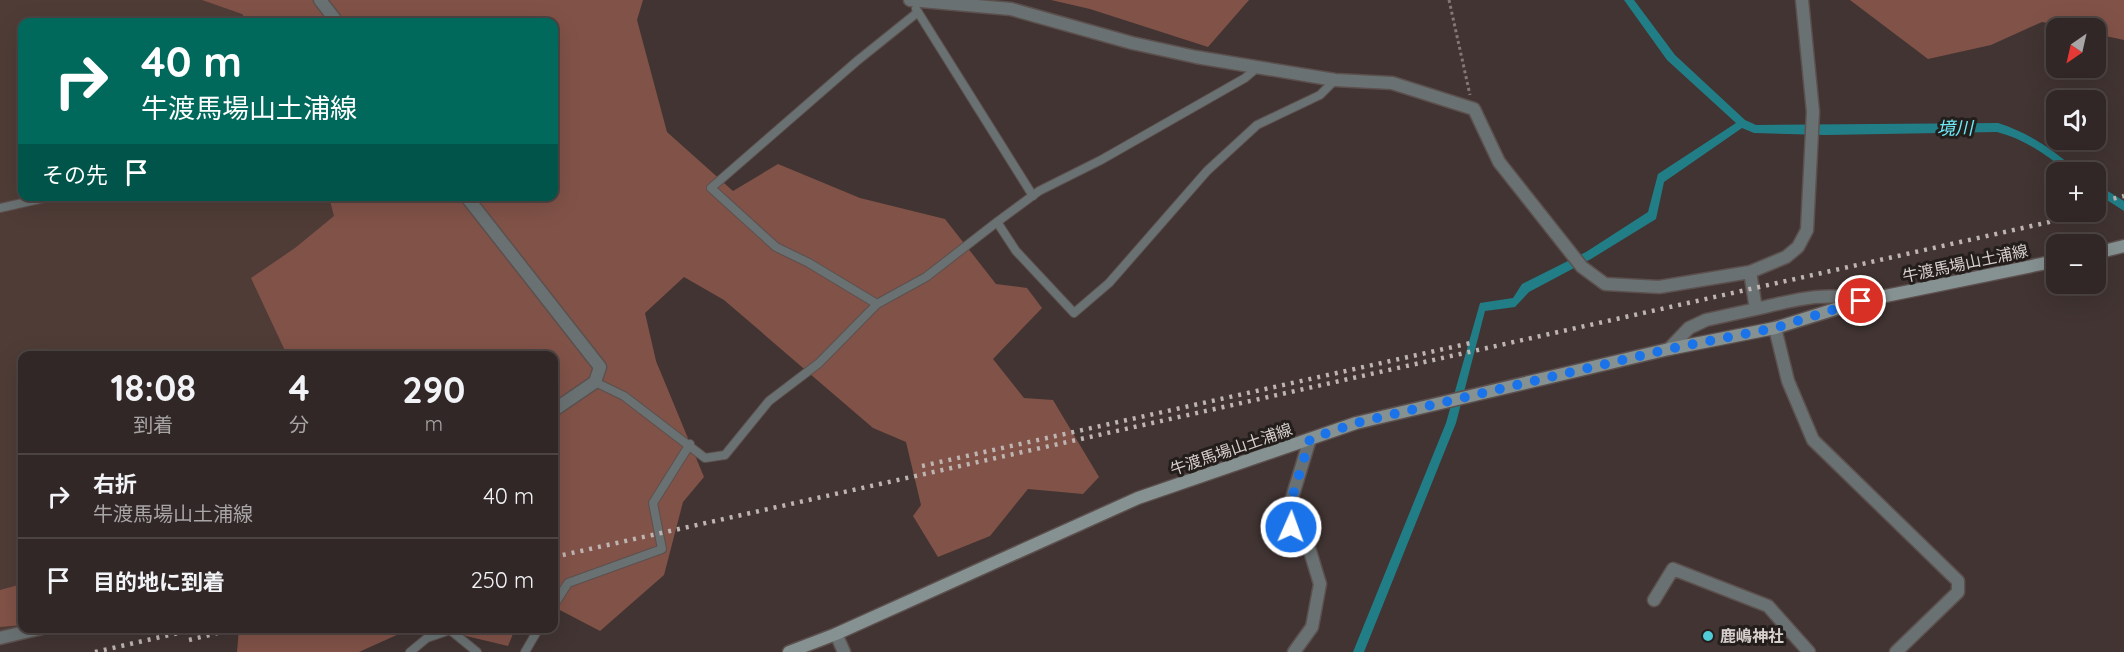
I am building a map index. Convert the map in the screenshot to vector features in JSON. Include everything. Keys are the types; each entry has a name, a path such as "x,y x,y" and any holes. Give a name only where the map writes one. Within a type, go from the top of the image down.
{"main road":[{"path":"2106,250 2124,246"},
{"name":"牛渡馬場山土浦線","path":"789,652 836,634 1138,498 1356,423 1669,349 1775,328 1861,301 2046,263"}],"street":[{"path":"320,0 334,18"},
{"path":"910,0 1011,9 1132,43 1335,80 1392,83 1474,109 1499,162 1582,267 1605,284 1659,287 1750,272 1786,257 1798,247 1807,230 1813,112 1802,0"},
{"path":"470,201 600,367 595,382 558,407"},
{"path":"1750,272 1756,309"},
{"path":"1669,349 1689,328 1706,320 1814,296 1846,297 1861,301"},
{"path":"1775,328 1788,381 1813,440 1958,581 1958,592 1896,652"},
{"path":"1294,652 1312,627 1320,584 1310,551 1291,527 1288,511 1310,439"},
{"path":"1654,600 1673,568 1768,606 1809,652"},
{"path":"0,638 21,633"},
{"path":"836,634 844,652"}],"lane":[{"path":"910,0 1033,196"},
{"path":"877,304 809,263 776,248 711,188 857,61 918,12"},
{"path":"595,382 624,396 690,444 705,458 725,454 769,401 819,363 877,304 926,277 1033,196 1245,78 1258,67"},
{"path":"997,222 1016,250 1074,313 1109,283 1207,171 1257,125 1320,95 1335,80"},
{"path":"0,208 31,201"},
{"path":"558,599 568,583 662,549 653,503 690,444"},
{"path":"410,652 427,638 441,633"},
{"path":"454,633 477,652"},
{"path":"525,652 536,633"}],"path":[{"path":"1449,0 1474,109"}],"shaded area":[{"path":"0,0 310,0 321,18 18,18 18,201 448,201 547,351 18,351 18,630 0,638"},
{"path":"202,0 643,0 637,20 667,132 733,191 778,164 860,198 945,219 996,284 1027,288 1042,308 993,359 1024,398 1053,400 1099,477 1083,494 1028,489 990,536 938,557 913,516 921,505 906,442 873,428 724,300 684,277 645,313 656,361 704,477 683,502 664,575 600,631 558,609 558,351 285,351 251,278 295,248 334,216 330,201 558,201 558,18 245,18 242,14"},
{"path":"1051,0 1249,0 1208,47 1090,9"},
{"path":"1850,0 2124,0 2124,40 2106,36 2106,18 2046,18 2046,23 2042,22 1991,45 1928,59"},
{"path":"18,585 18,625 0,627 0,590"},
{"path":"239,633 401,633 359,652 237,652"},
{"path":"454,633 513,633 508,646"}],"water":[{"name":"境川","path":"1624,0 1634,0 1675,55 1745,120 1756,125 1998,123 2041,143 2046,147 2046,150 2050,150 2066,162 2055,162 2034,148 1997,132 1826,135 1754,133 1742,128 1664,182 1656,219 1591,259 1529,292 1515,307 1485,311 1456,423 1364,652 1353,652 1446,423 1480,303 1513,298 1522,284 1586,252 1648,212 1658,174 1736,123 1667,60"},
{"path":"2106,190 2124,201 2124,211 2106,199"}],"railway":[{"path":"2106,200 2124,196"},
{"path":"558,556 2049,222"},
{"path":"922,466 1475,342"},
{"path":"95,652 178,633"},
{"path":"189,640 218,633"}],"place":[{"name":"鹿嶋神社","path":"1708,636"}],"route":[{"path":"1291,527 1288,511 1310,439 1356,423 1669,349 1775,328 1861,301"}]}
